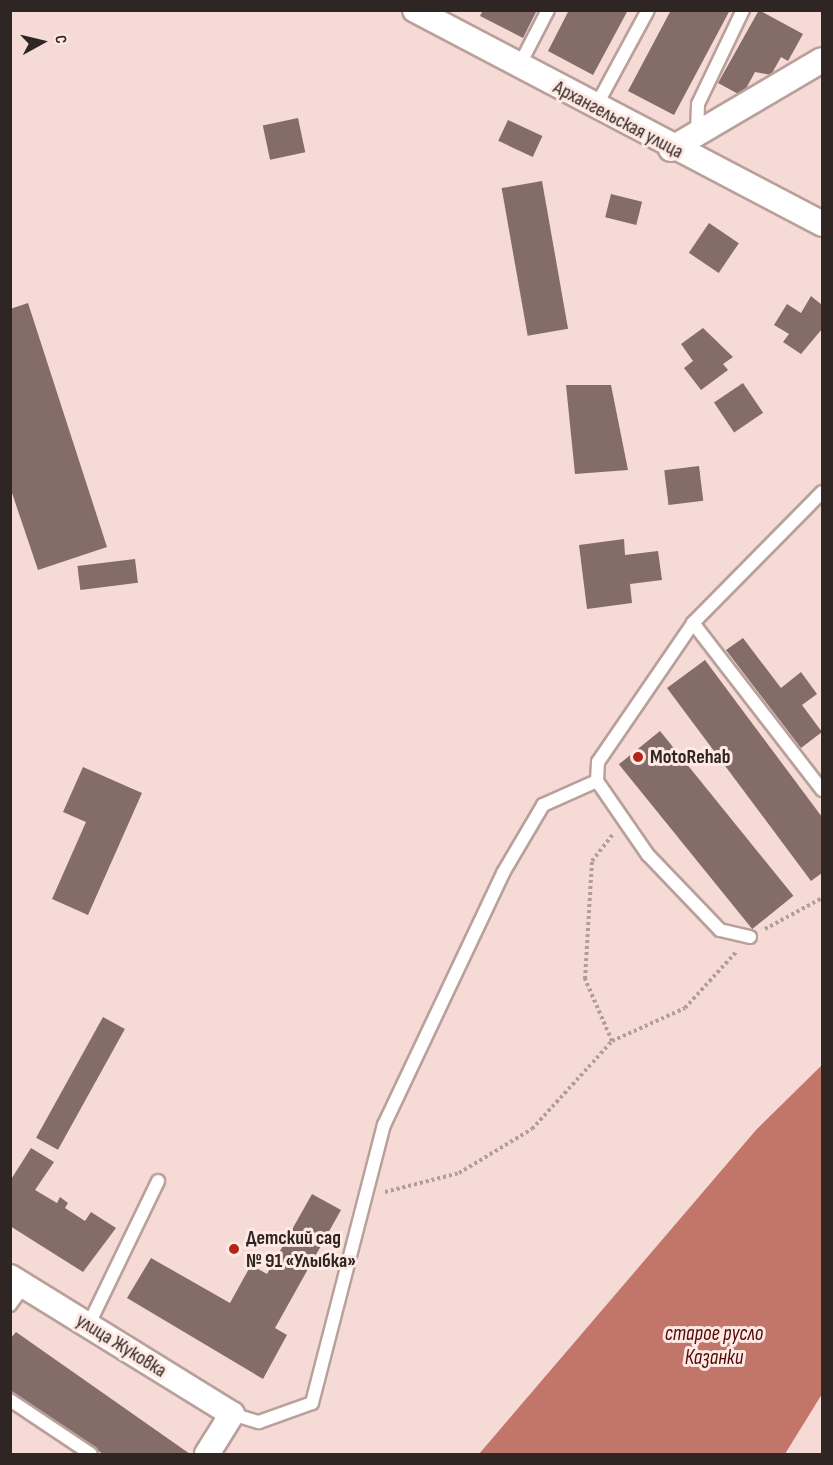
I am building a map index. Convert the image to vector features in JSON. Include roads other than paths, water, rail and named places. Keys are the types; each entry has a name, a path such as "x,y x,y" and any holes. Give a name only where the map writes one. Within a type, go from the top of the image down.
{"street":[{"name":"Архангельская улица","path":"415,10 671,149 822,224"},
{"path":"671,149 822,60"},
{"name":"улица Жуковка","path":"17,1281 232,1414"},
{"path":"207,1455 232,1414"}],"lane":[{"path":"519,66 548,10"},
{"path":"596,108 648,10"},
{"path":"697,133 698,104 743,10"},
{"path":"750,937 720,930 648,855 597,781 598,762 693,623 822,492"},
{"path":"693,623 822,790"},
{"path":"232,1414 259,1422 312,1403 384,1125 503,873 543,805 597,781"},
{"path":"88,1326 158,1181"},
{"path":"10,1305 17,1281"},
{"path":"10,1400 91,1455"}],"water":[{"name":"старое русло Казанки","path":"822,1065 822,1394 785,1454 479,1454 756,1130"}],"place":[{"name":"MotoRehab","path":"638,757"},
{"name":"Детский сад № 91 «Улыбка»","path":"234,1249"}]}
